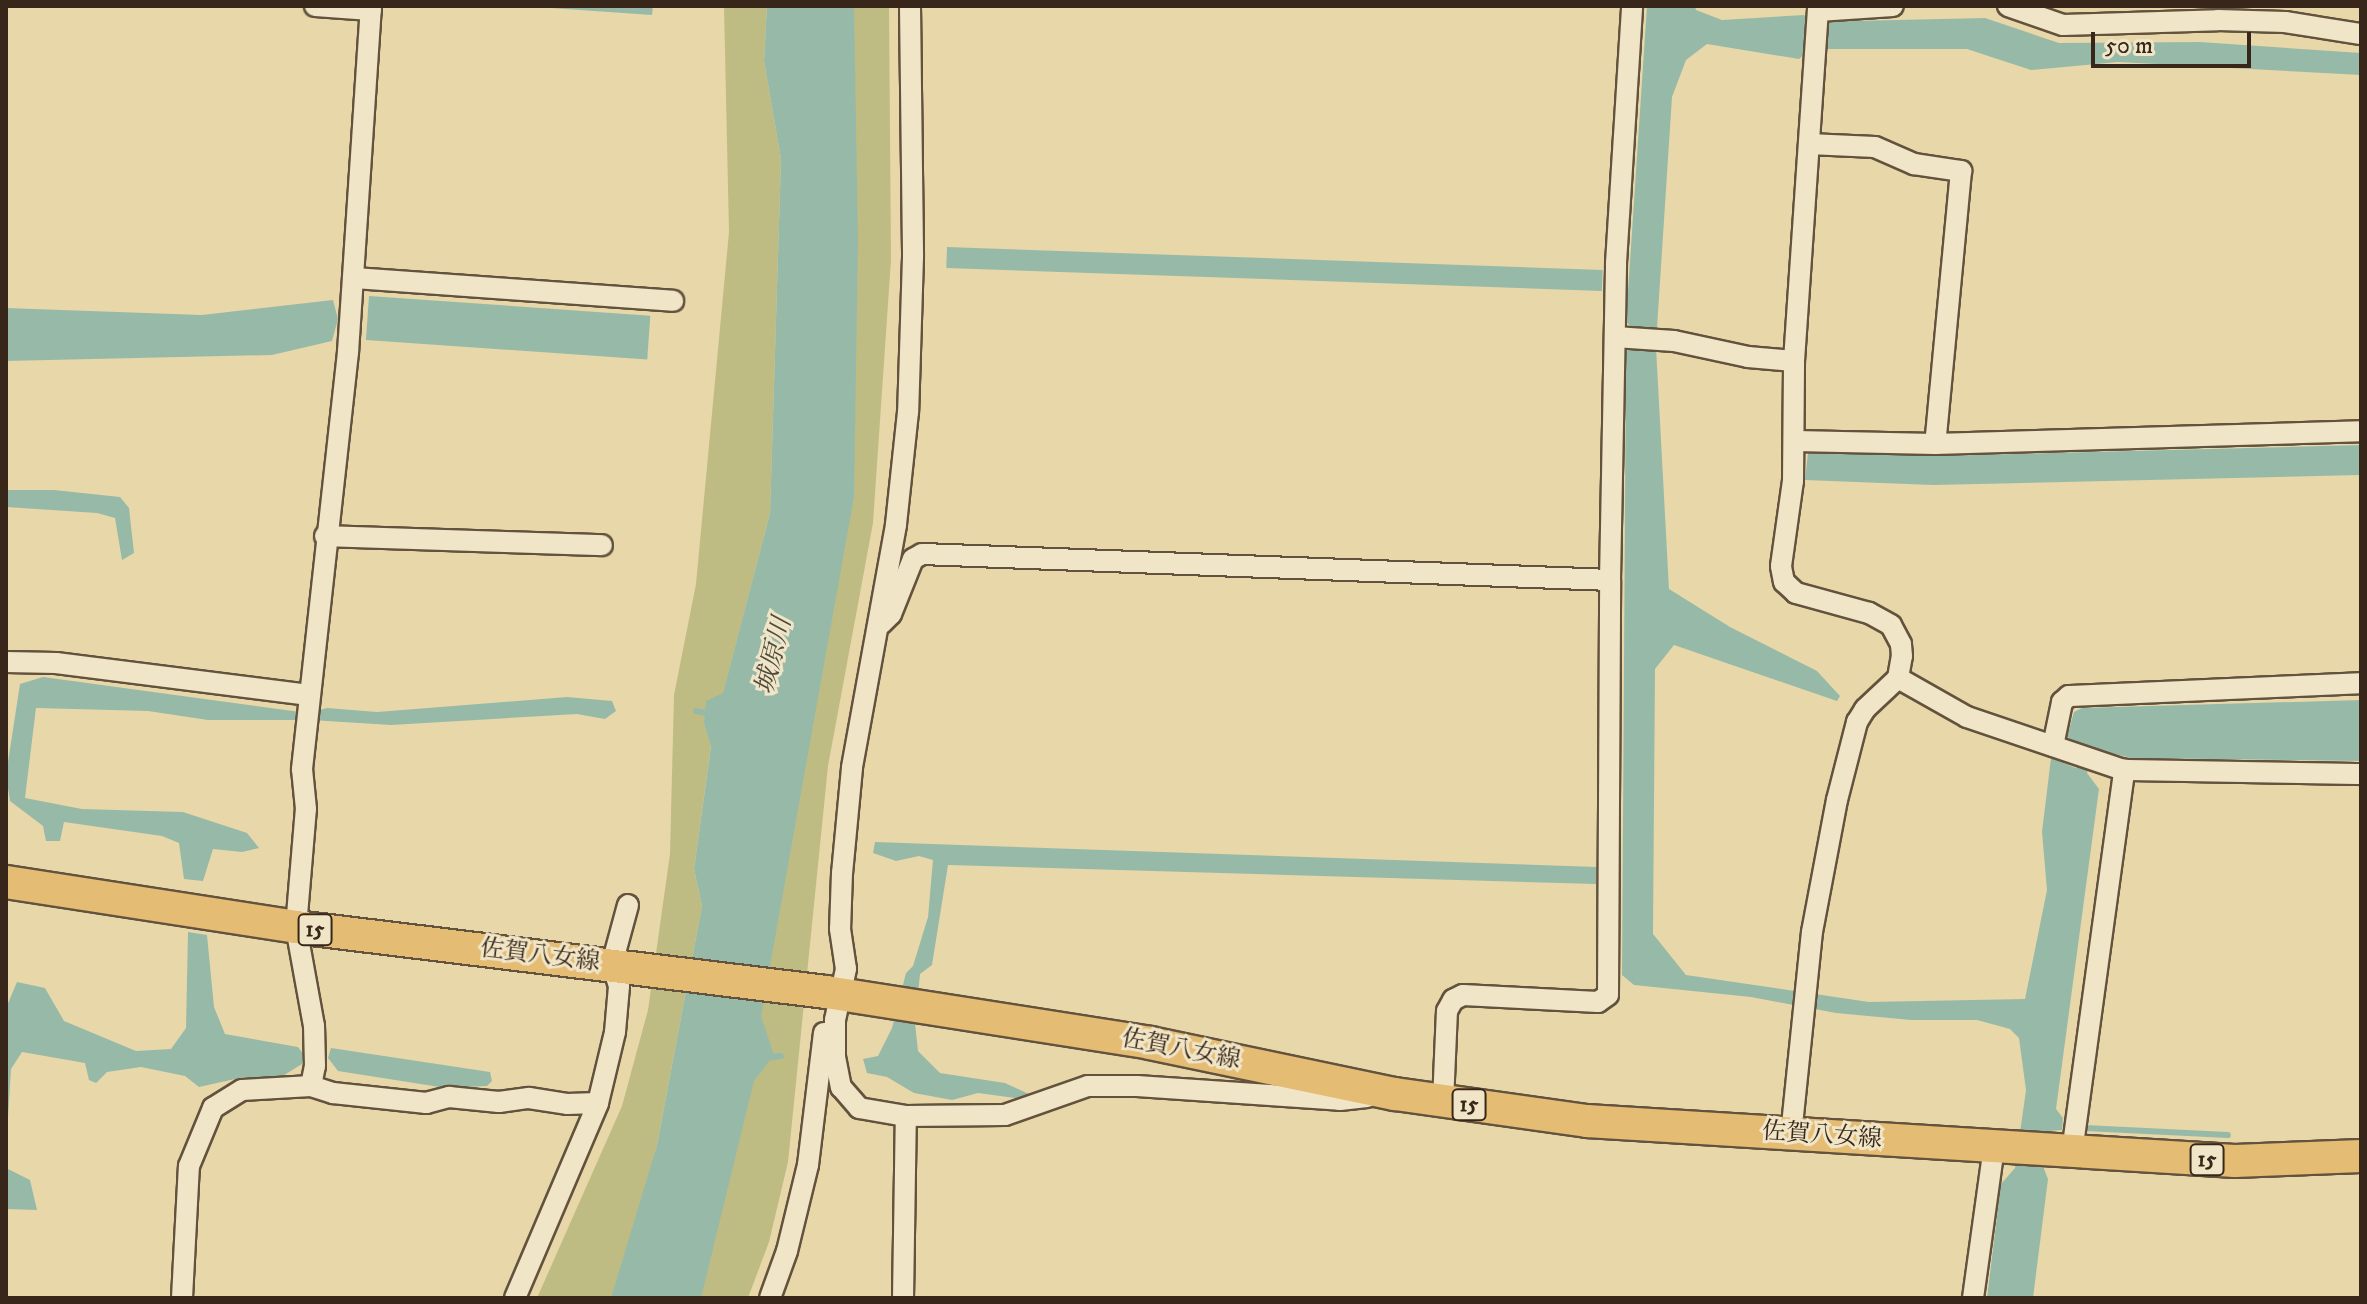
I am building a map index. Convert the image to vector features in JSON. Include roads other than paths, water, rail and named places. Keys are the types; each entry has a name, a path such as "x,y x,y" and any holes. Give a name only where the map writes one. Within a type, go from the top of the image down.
{"main road":[{"name":"佐賀八女線","path":"6,882 296,927 834,993 1150,1043 1395,1094 1587,1121 2235,1161 2361,1156"}],"street":[{"path":"311,1086 317,1049 296,927 304,844 302,769 354,278 371,8 315,6"},
{"path":"770,1298 787,1251 808,1165 826,1014 846,969 840,929 852,768 896,525 908,412 913,257 910,6"},
{"path":"1443,1102 1447,1011 1453,1000 1463,995 1598,1002 1608,995 1610,580 1630,338 1632,6"},
{"path":"1791,1135 1804,990 1837,800 1857,722 1865,709 1898,678 1901,644 1891,625 1869,613 1796,593 1784,582 1781,566 1795,441 1794,361 1818,11 1893,6"},
{"path":"2008,6 2063,25 2218,20 2285,22 2361,34"},
{"path":"1809,144 1875,147 1914,164 1961,171 1935,444"},
{"path":"354,278 673,301"},
{"path":"1630,338 1794,361"},
{"path":"1795,441 1935,444 2361,431"},
{"path":"325,536 602,545"},
{"path":"877,629 891,614 913,559 922,554 1610,580"},
{"path":"6,662 84,666 308,709"},
{"path":"1898,678 1967,717 2124,770 2361,774"},
{"path":"2053,746 2062,702 2069,696 2361,683"},
{"path":"2062,1151 2124,770"},
{"path":"515,1298 598,1103 615,1032 618,965 628,905"},
{"path":"834,993 835,1057 841,1087 859,1108 906,1116 1005,1115 1088,1086 1137,1086 1340,1100 1395,1094"},
{"path":"182,1298 189,1166 213,1108 242,1090 311,1086 333,1093 426,1103 449,1097 499,1102 529,1098 567,1104 598,1103"},
{"path":"903,1298 906,1116"},
{"path":"1973,1298 2003,1148"}],"water":[{"path":"522,6 653,6 652,15"},
{"name":"城原川","path":"767,6 854,6 858,241 854,497 761,1016 774,1055 754,1081 701,1298 611,1298 657,1145 702,906 694,869 711,746 704,724 706,701 723,693 770,513 781,159 764,61"},
{"path":"1647,6 1695,6 1696,10 1722,20 1804,15 1809,22 1985,18 2059,43 2200,42 2361,53 2361,75 2118,62 2031,70 1967,49 1809,49 1799,59 1707,44 1686,60 1672,97 1657,328 1642,329 1656,347 1669,589 1730,627 1817,671 1840,696 1837,701 1674,645 1655,669 1653,934 1686,975 1869,1002 2025,999 2047,890 2042,832 2051,758 2076,768 2084,746 2067,737 2074,712 2082,708 2361,700 2361,761 2131,758 2095,749 2087,773 2099,789 2056,1109 2063,1118 2062,1130 2049,1131 2044,1169 2048,1179 2033,1298 1987,1298 2001,1184 2015,1168 2026,1090 2019,1038 2010,1029 1977,1020 1911,1020 1836,1013 1751,997 1634,985 1622,975 1626,352 1634,344 1634,329 1626,322"},
{"path":"947,247 1603,270 1602,291 946,268"},
{"path":"369,296 650,316 647,360 366,340"},
{"path":"333,300 338,319 332,341 272,355 6,361 6,308 202,315"},
{"path":"2361,445 2361,475 1933,485 1805,480 1808,453 1935,456"},
{"path":"6,490 54,490 120,497 129,508 134,553 122,560 115,518 97,513 6,507"},
{"path":"43,677 308,713 327,708 377,712 567,697 612,701 616,711 605,719 577,714 391,725 311,720 208,720 148,711 36,708 25,798 82,809 183,812 247,833 259,848 242,852 213,849 203,881 184,879 179,843 162,836 64,822 60,841 46,841 43,826 10,801 6,775 20,684"},
{"path":"875,842 1597,867 1596,884 948,865 932,965 920,974 915,1023 918,1051 940,1073 1005,1083 1031,1095 1015,1098 978,1093 952,1100 914,1093 887,1077 867,1073 863,1059 878,1056 892,1028 906,973 913,966 928,917 933,860 919,856 896,861 873,853"},
{"path":"188,932 207,935 214,1007 225,1034 298,1047 305,1056 302,1064 281,1077 244,1077 199,1087 185,1076 141,1067 107,1072 96,1083 89,1080 85,1063 22,1052 11,1069 6,1149 6,1008 17,982 45,988 64,1021 136,1051 171,1049 186,1028"},
{"path":"331,1048 490,1072 492,1081 487,1086 446,1088 338,1071 328,1058"},
{"path":"6,1168 30,1180 37,1210 6,1209"}],"waterway":[{"path":"696,711 712,714"},
{"path":"764,1058 781,1056"},
{"path":"2085,1128 2228,1135"}]}
